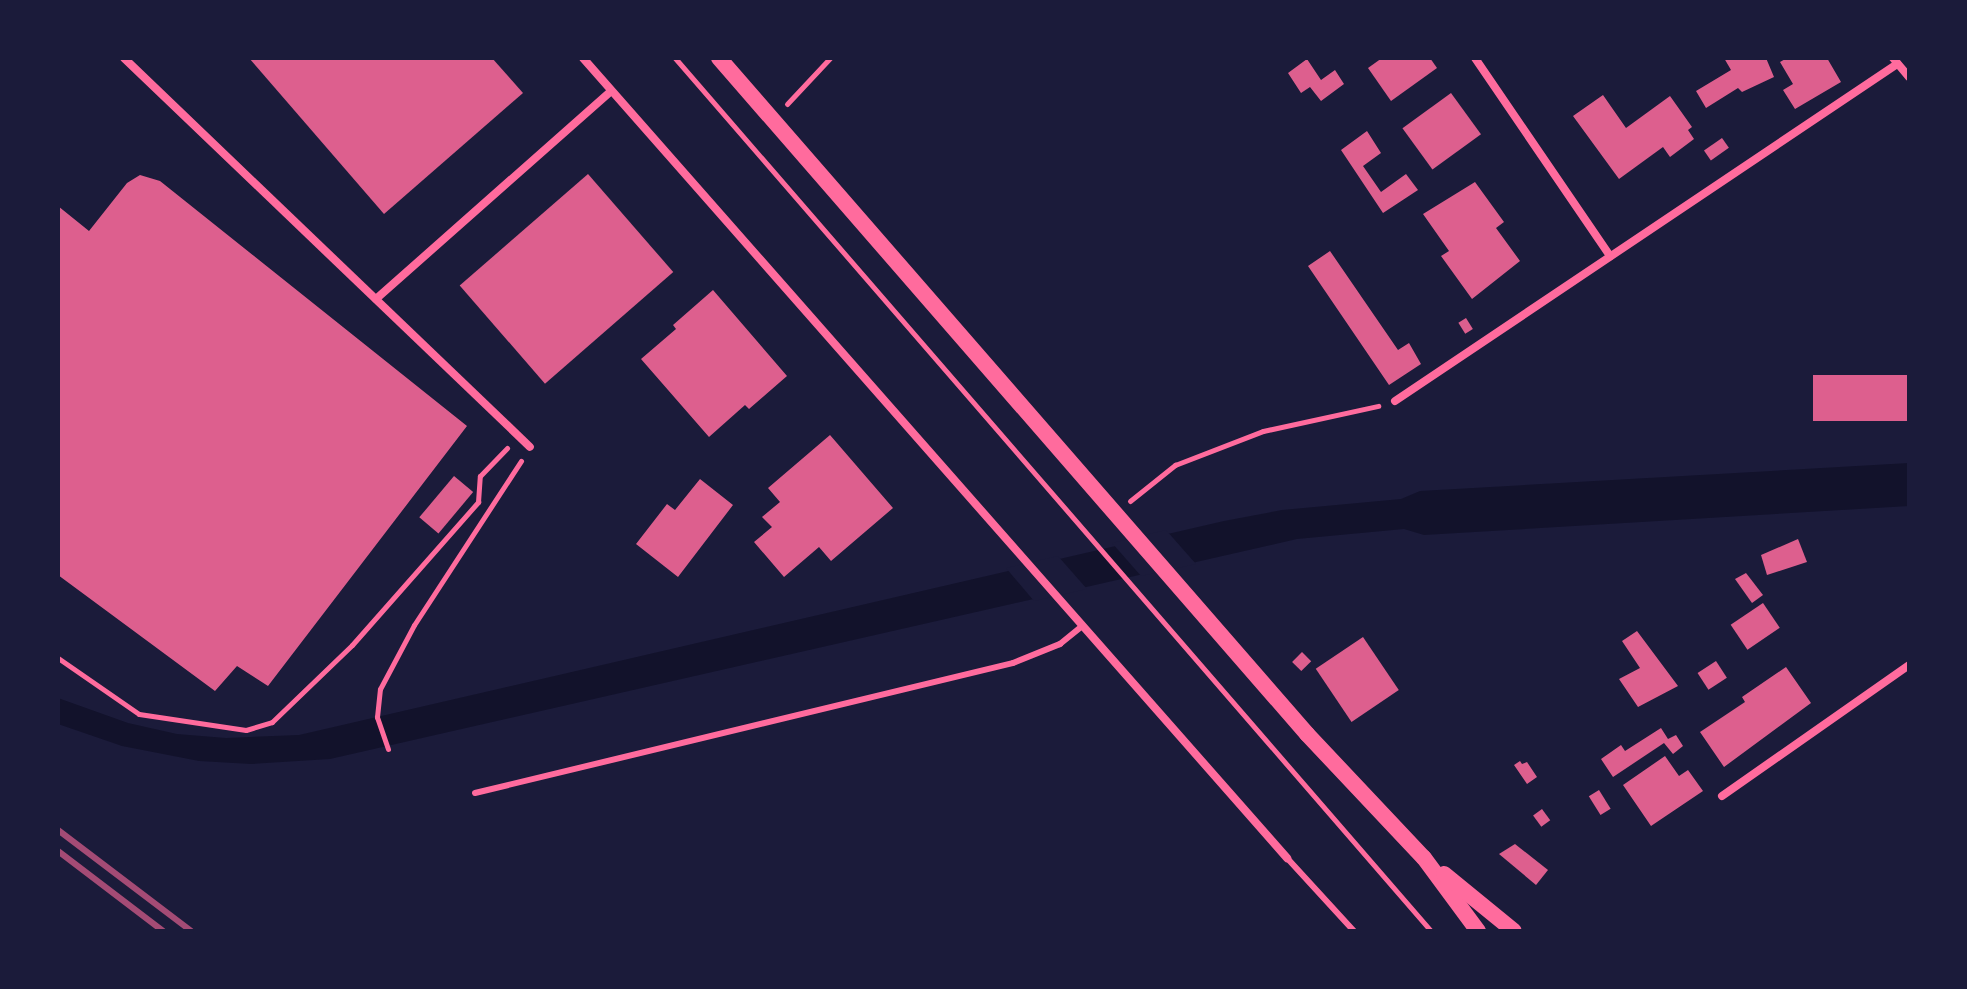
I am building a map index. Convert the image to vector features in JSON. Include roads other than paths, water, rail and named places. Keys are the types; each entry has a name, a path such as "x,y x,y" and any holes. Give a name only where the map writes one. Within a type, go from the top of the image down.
{"main road":[{"path":"719,58 1307,734 1424,858 1478,931"},
{"path":"1424,858 1514,931"}],"street":[{"path":"124,58 530,447"},
{"path":"583,58 1287,858"},
{"path":"1475,58 1610,256"},
{"path":"1395,401 1895,61 1909,77"},
{"path":"376,299 611,91"},
{"path":"1722,796 1909,665"}],"lane":[{"path":"475,793 1013,663 1060,644 1082,626"},
{"path":"1287,858 1354,931"}],"railway":[{"path":"58,830 191,931"},
{"path":"58,851 163,931"}]}
